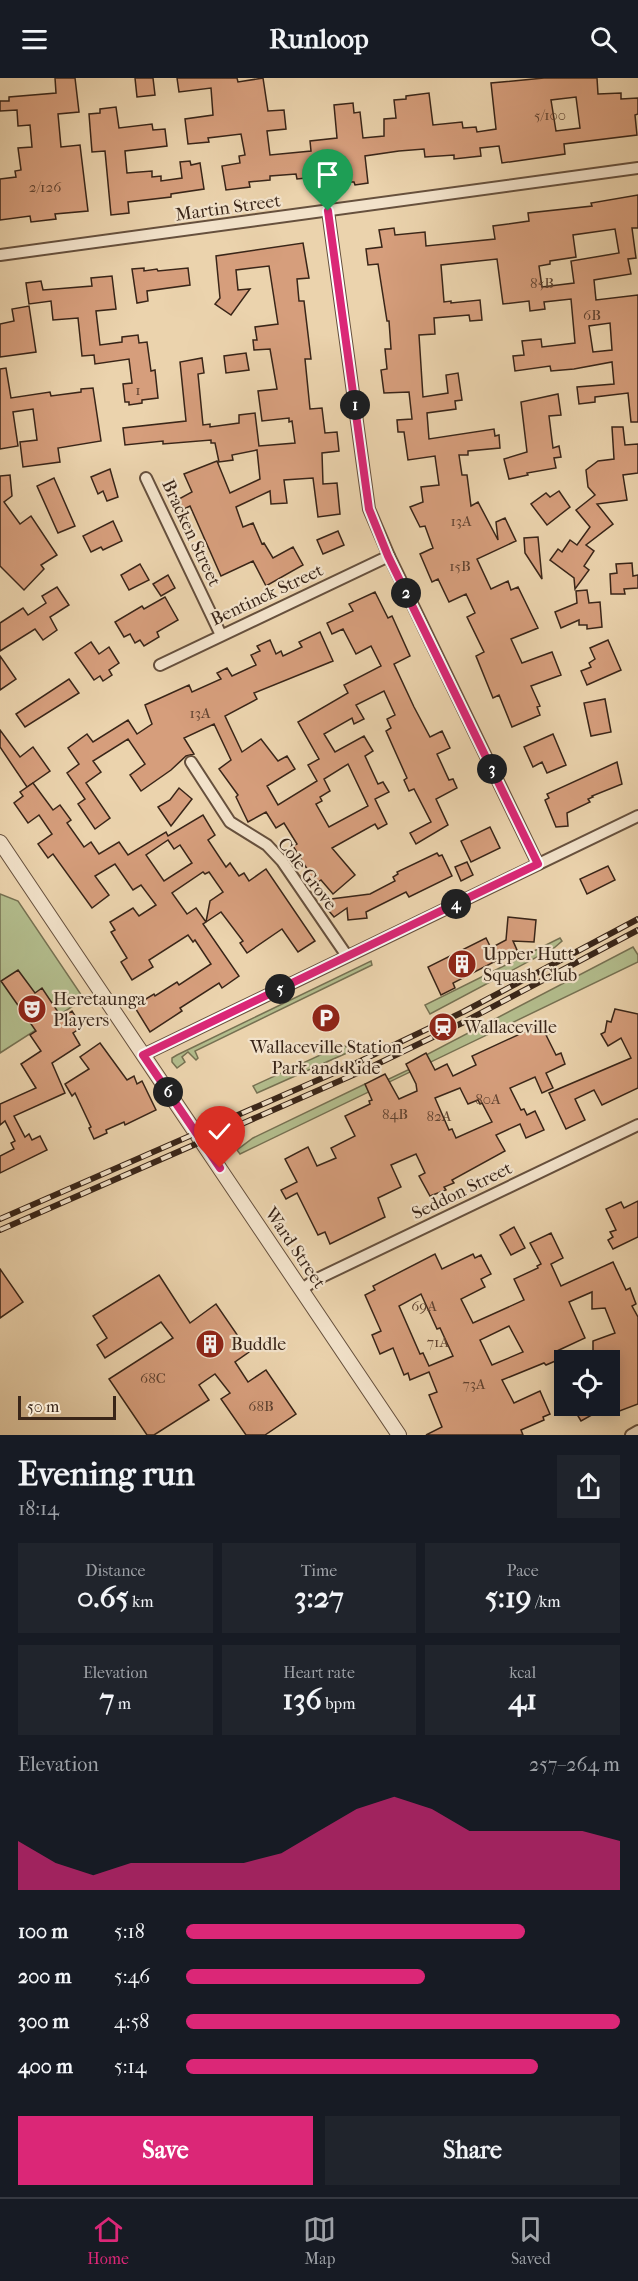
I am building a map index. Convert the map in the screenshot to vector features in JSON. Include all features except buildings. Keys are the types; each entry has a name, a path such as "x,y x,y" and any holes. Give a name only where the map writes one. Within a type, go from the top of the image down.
{"street":[{"name":"Martin Street","path":"0,255 638,168"},
{"path":"328,211 369,509 388,556 538,864"},
{"name":"Bracken Street","path":"146,478 221,636"},
{"name":"Bentinck Street","path":"160,665 388,556"},
{"name":"Cole Grove","path":"191,762 230,822 267,845 282,861 347,956"},
{"path":"143,1055 638,816"},
{"name":"Ward Street","path":"0,842 5,862 143,1055 399,1435"},
{"name":"Seddon Street","path":"301,1290 315,1280 638,1125"},
{"path":"631,1435 638,1431"}],"green space":[{"path":"0,894 18,901 84,999 0,1053"},
{"path":"560,938 562,941 554,948 430,1014 425,1005"},
{"path":"633,947 638,955 638,962 240,1154 237,1150 253,1138 365,1084 368,1089 429,1060 426,1055"},
{"path":"371,961 372,965 195,1051 198,1058 196,1060 188,1052 182,1057 185,1062 177,1068 172,1062 172,1058 177,1055"},
{"path":"342,1045 347,1047 349,1052 257,1093 253,1086"}],"railway":[{"path":"0,1219 350,1066 463,1012 638,919"},
{"path":"0,1230 369,1068 462,1023 638,930"}],"place":[{"name":"Upper Hutt Squash Club","path":"462,964"},
{"name":"Heretaunga Players","path":"32,1009"},
{"name":"Wallaceville Station Park and Ride","path":"326,1018"},
{"name":"Wallaceville","path":"443,1027"},
{"name":"Buddle","path":"210,1344"}],"route":[{"path":"220,1168 143,1055 538,864 388,556 369,509 328,211"}]}
